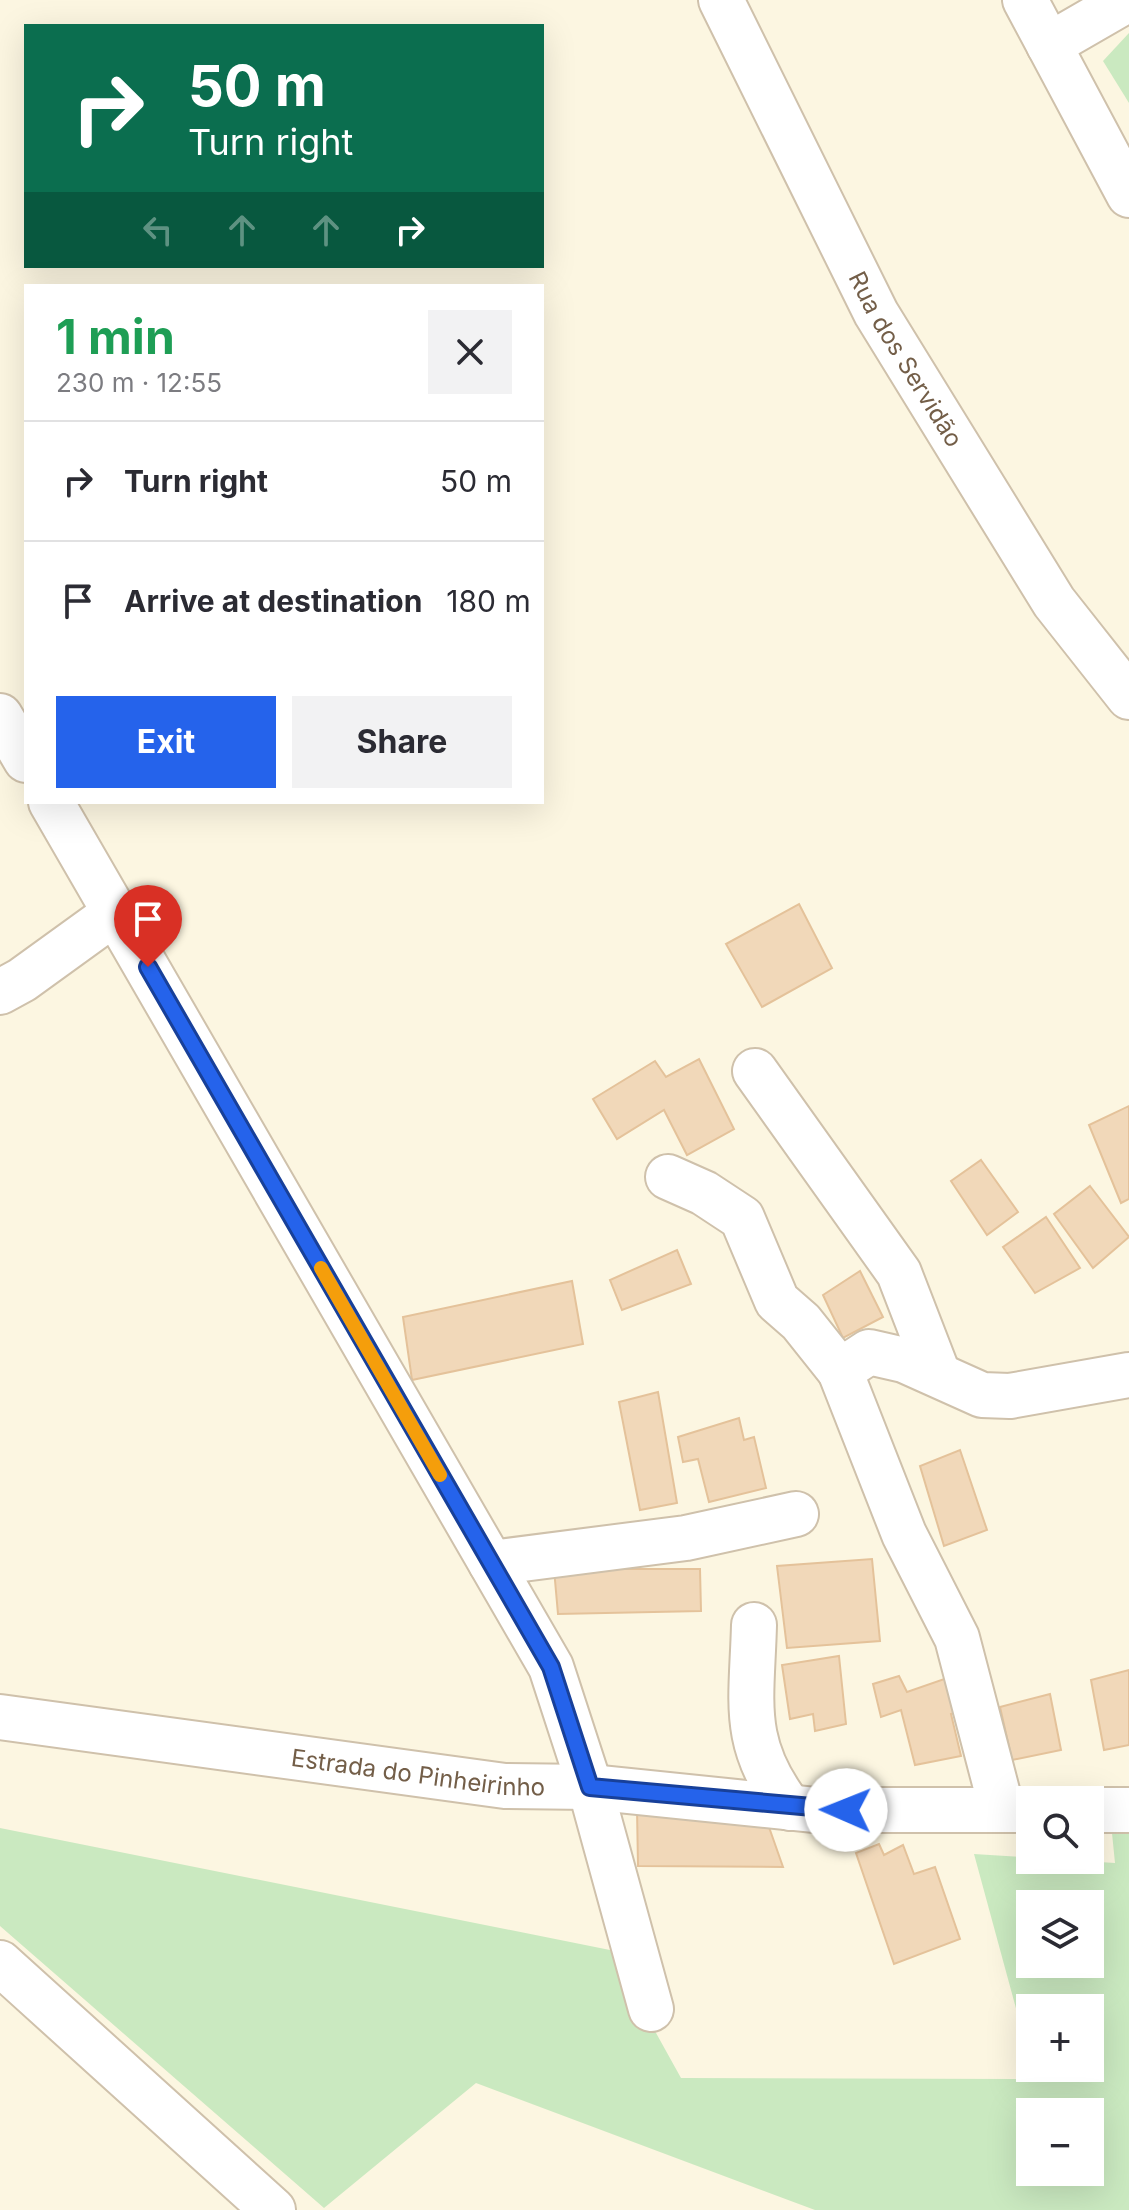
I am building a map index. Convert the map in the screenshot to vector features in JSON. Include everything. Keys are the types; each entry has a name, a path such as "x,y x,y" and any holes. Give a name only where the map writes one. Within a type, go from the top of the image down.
{"street":[{"name":"Rua dos Servidão","path":"721,0 876,313 1054,602 1129,697"},
{"path":"1025,0 1129,195"},
{"path":"1049,45 1127,0"},
{"path":"0,716 24,757"},
{"path":"52,804 551,1667 590,1787 651,2009"},
{"path":"0,992 22,980 116,912"},
{"path":"755,1071 899,1273 938,1374"},
{"path":"668,1177 704,1193 742,1218 777,1301 801,1322 840,1371 904,1534 957,1638 1016,1810"},
{"path":"840,1371 869,1352 904,1360 982,1395 1010,1396 1129,1375"},
{"path":"491,1563 686,1538 796,1514"},
{"path":"754,1625 751,1718 758,1755 770,1782 790,1808"},
{"name":"Estrada do Pinheirinho","path":"0,1717 505,1786 590,1787 790,1808 1016,1810"},
{"path":"1104,1810 1129,1810"},
{"path":"0,1963 251,2202"}],"green space":[{"path":"1129,33 1129,103 1103,61"},
{"path":"0,1828 610,1950 681,2078 1016,2079 1016,2082 1104,2082 1104,1994 1016,1994 1016,2008 974,1854 1016,1857 1016,1874 1104,1874 1104,1862 1115,1863 1112,1833 1129,1833 1129,2210 815,2210 476,2083 324,2208 0,1926"}],"building":[{"path":"799,904 832,968 762,1007 726,944"},
{"path":"699,1059 734,1129 687,1155 664,1110 617,1139 593,1099 655,1061 666,1077"},
{"path":"1129,1106 1129,1199 1121,1203 1089,1125"},
{"path":"981,1160 1018,1212 987,1235 951,1181"},
{"path":"1090,1186 1129,1237 1093,1268 1054,1214"},
{"path":"1046,1217 1080,1268 1035,1293 1003,1247"},
{"path":"677,1250 691,1284 622,1310 610,1280"},
{"path":"860,1271 883,1317 843,1338 823,1295"},
{"path":"572,1281 583,1344 412,1380 403,1317"},
{"path":"658,1392 677,1503 640,1510 619,1402"},
{"path":"739,1418 744,1440 754,1437 766,1488 709,1502 698,1459 683,1462 678,1437"},
{"path":"960,1450 987,1530 944,1546 920,1466"},
{"path":"872,1559 880,1641 787,1648 777,1566"},
{"path":"554,1569 700,1569 701,1611 558,1614"},
{"path":"839,1656 846,1724 815,1731 813,1714 790,1719 782,1665"},
{"path":"1129,1670 1129,1745 1104,1750 1091,1680"},
{"path":"899,1676 907,1692 950,1677 958,1712 951,1714 961,1756 915,1765 901,1710 881,1717 873,1684"},
{"path":"1050,1694 1061,1750 1012,1760 1000,1707"},
{"path":"637,1809 764,1813 783,1867 638,1866"},
{"path":"879,1844 884,1855 903,1845 914,1874 935,1867 960,1939 894,1964 856,1853"}],"slow traffic":[{"path":"321,1268 440,1475"}],"route":[{"path":"148,967 551,1667 590,1787 790,1808 846,1810"}]}
